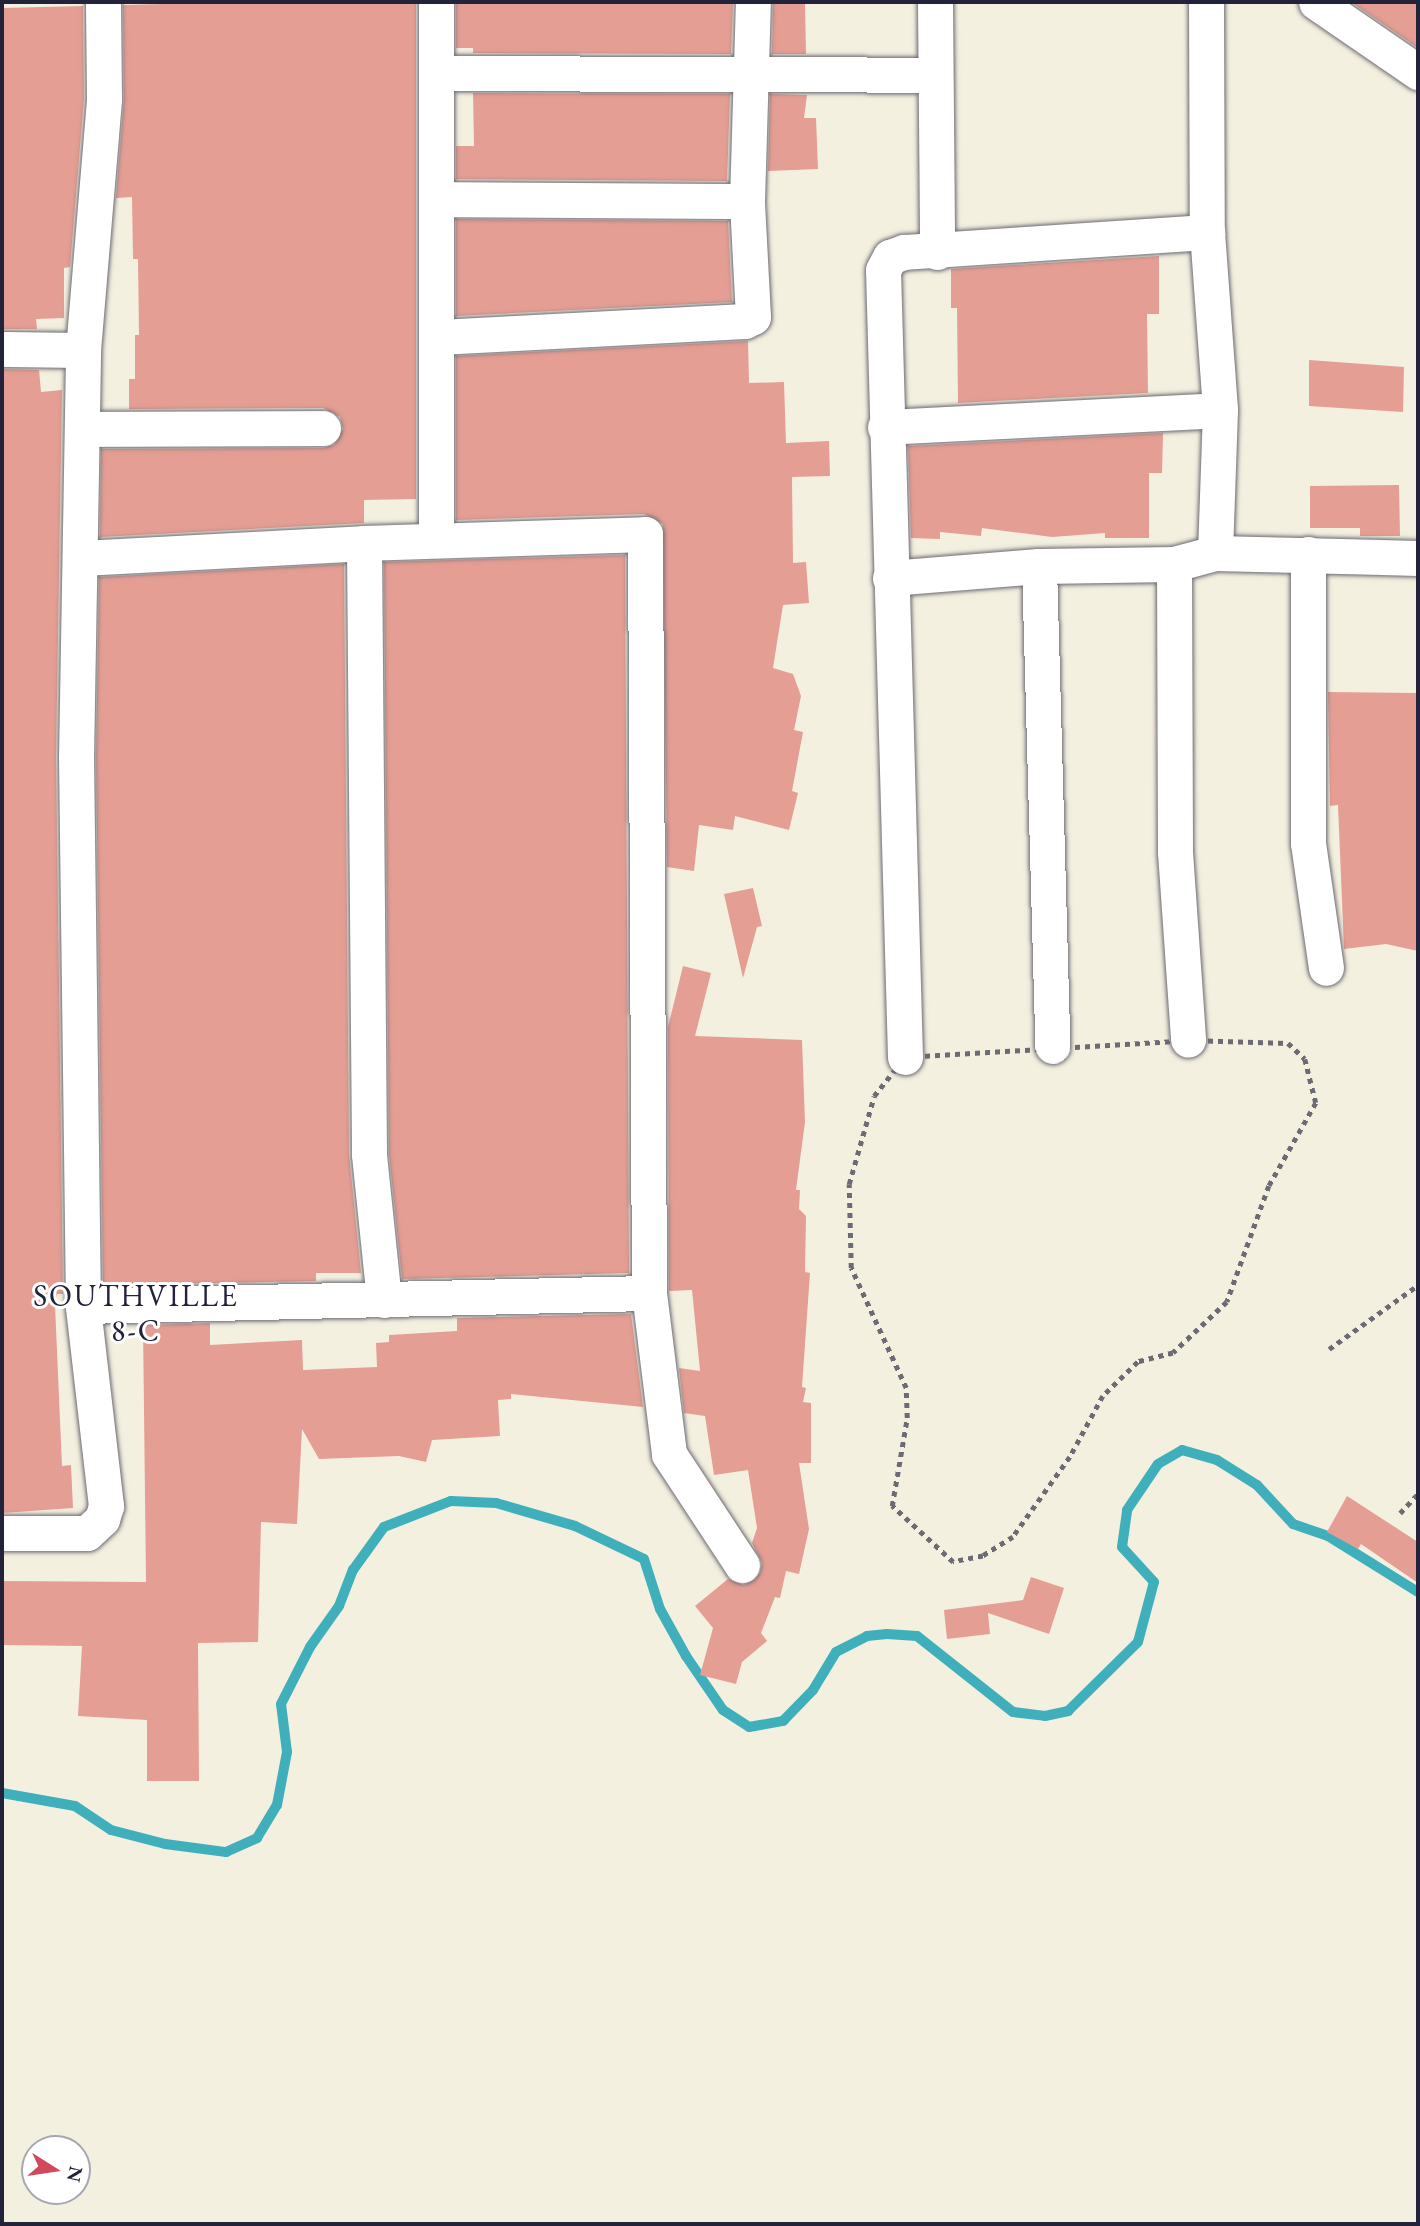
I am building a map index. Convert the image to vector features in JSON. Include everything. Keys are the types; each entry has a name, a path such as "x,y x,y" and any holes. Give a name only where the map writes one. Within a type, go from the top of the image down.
{"street":[{"path":"2,1533 87,1533 102,1519 106,1506 83,1306 76,758 84,429 83,350 104,99 103,2"},
{"path":"436,2 439,337 436,539"},
{"path":"439,337 745,321 753,317 755,308 747,201 753,2"},
{"path":"935,2 937,252"},
{"path":"1206,2 1207,232 1220,410 1216,554"},
{"path":"1316,2 1418,72"},
{"path":"436,73 750,72 934,75"},
{"path":"437,199 747,201"},
{"path":"905,1057 885,427 883,270 890,257 904,252 937,252 1207,232"},
{"path":"2,349 83,350"},
{"path":"885,427 1220,410"},
{"path":"84,429 323,428"},
{"path":"79,558 436,539 645,534 649,1293 669,1454 742,1565"},
{"path":"364,543 369,1154 384,1300"},
{"path":"890,579 1039,566 1174,564 1216,554 1418,558"},
{"path":"1308,554 1308,843 1326,968"},
{"path":"1174,564 1175,852 1188,1040"},
{"path":"1039,566 1052,1046"},
{"path":"83,1306 649,1293"}],"path":[{"path":"1188,1040 1288,1043 1305,1059 1316,1103 1269,1186 1227,1302 1173,1353 1138,1362 1103,1395 1070,1457 1013,1537 983,1556 953,1562 892,1506 907,1418 906,1388 851,1268 849,1184 874,1096 905,1057 1052,1046 1188,1040"},
{"path":"1329,1349 1418,1285"},
{"path":"1401,1513 1418,1494"}],"building":[{"path":"416,2 416,499 364,500 364,523 100,537 101,449 323,448 334,445 343,429 340,417 323,408 129,409 129,379 135,379 135,335 139,335 138,259 133,259 132,197 116,198 124,99 123,5"},
{"path":"456,2 733,2 731,54 473,53 473,48 456,48"},
{"path":"773,2 805,2 806,54 772,54"},
{"path":"1351,2 1418,2 1418,48"},
{"path":"83,6 84,98 70,267 64,268 64,318 36,319 37,329 2,329 2,8"},
{"path":"473,93 730,94 727,181 456,179 456,146 474,146"},
{"path":"770,94 807,95 804,118 816,118 818,169 768,171"},
{"path":"456,219 728,221 732,302 456,316"},
{"path":"1159,256 1159,314 1147,314 1148,393 958,403 957,308 951,308 951,269"},
{"path":"748,341 749,383 784,382 786,443 829,441 830,476 792,477 793,563 806,562 809,603 783,605 773,668 793,674 801,696 794,730 803,732 792,791 798,793 789,830 735,816 733,830 699,825 694,871 667,867 663,524 644,514 456,520 456,356"},
{"path":"1309,360 1404,367 1403,412 1309,406"},
{"path":"2,369 39,370 41,392 62,390 56,758 63,1294 57,1294 55,1305 62,1466 71,1465 73,1508 2,1513"},
{"path":"1163,433 1162,473 1149,473 1149,538 1105,538 1105,533 1052,537 982,528 981,536 940,532 940,539 911,538 908,446"},
{"path":"1399,485 1400,536 1360,536 1360,528 1310,528 1310,486"},
{"path":"625,555 629,1273 402,1279 389,1153 384,562"},
{"path":"344,564 349,1154 361,1273 316,1273 316,1281 103,1285 96,758 99,577"},
{"path":"1328,692 1418,693 1418,951 1386,944 1344,949 1338,805 1330,806"},
{"path":"753,888 762,926 757,927 743,978 724,894"},
{"path":"683,966 711,973 695,1036 802,1040 805,1122 796,1190 800,1190 799,1209 806,1216 805,1272 810,1273 802,1387 806,1388 803,1402 811,1403 811,1463 799,1463 809,1529 799,1574 786,1571 780,1598 775,1597 761,1633 767,1641 742,1662 736,1684 700,1675 713,1628 695,1606 728,1579 744,1585 760,1573 762,1563 752,1543 757,1528 748,1470 714,1475 705,1416 684,1413 679,1368 700,1371 692,1290 669,1291 668,1027"},
{"path":"631,1314 643,1407 511,1394 511,1399 498,1400 500,1436 432,1440 426,1462 399,1456 319,1459 302,1429 297,1524 261,1522 258,1642 198,1643 199,1781 147,1781 147,1720 78,1716 82,1646 2,1645 2,1581 146,1582 143,1325 210,1323 210,1345 302,1340 303,1370 377,1367 376,1343 389,1342 389,1335 457,1331 457,1318"},
{"path":"1347,1496 1418,1542 1418,1583 1361,1544 1358,1549 1327,1532"},
{"path":"1031,1577 1064,1588 1049,1634 988,1613 990,1634 947,1639 944,1610 1023,1600"}],"waterway":[{"path":"2,1793 75,1806 111,1830 165,1844 226,1852 257,1838 277,1805 287,1752 281,1704 310,1647 339,1606 353,1570 384,1527 451,1501 496,1503 575,1526 644,1559 660,1609 686,1656 723,1710 749,1727 783,1721 813,1690 836,1652 867,1636 887,1634 917,1636 1013,1712 1045,1716 1068,1711 1138,1642 1154,1582 1122,1547 1127,1510 1158,1464 1182,1450 1217,1460 1257,1485 1293,1524 1328,1536 1418,1592"}],"district":[{"name":"SOUTHVILLE 8-C","path":"136,1313"}]}
